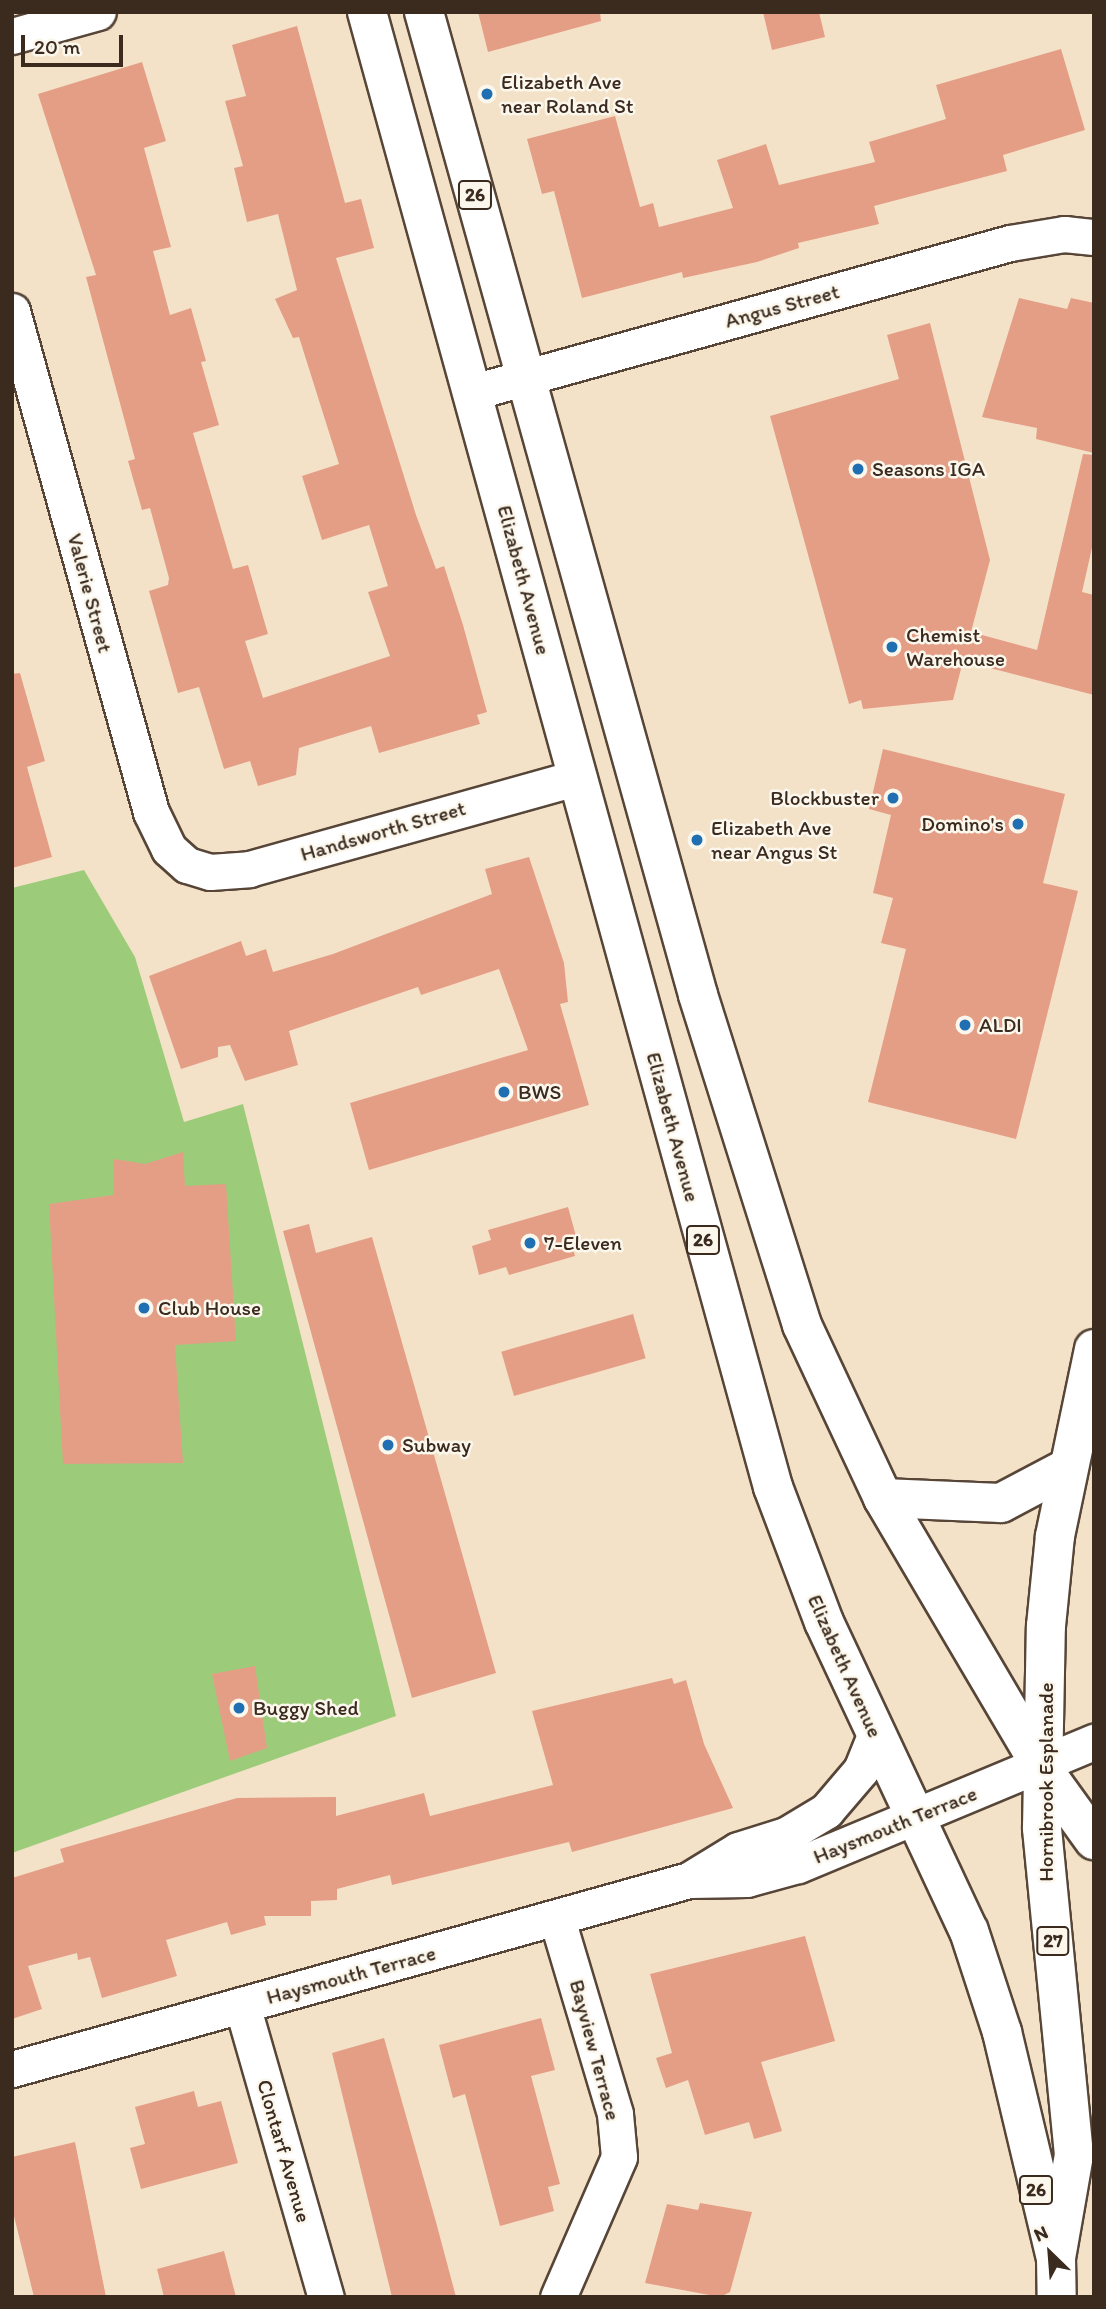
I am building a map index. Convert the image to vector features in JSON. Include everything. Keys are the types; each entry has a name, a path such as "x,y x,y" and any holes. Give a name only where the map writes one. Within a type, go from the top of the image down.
{"main road":[{"name":"Elizabeth Avenue","path":"367,12 773,1488 875,1735 917,1814 985,1977 1056,2258"},
{"name":"26","path":"424,12 721,1073 802,1325 883,1498 1042,1768 1094,1840"},
{"name":"Hornibrook Esplanade","path":"1056,2258 1074,2155 1046,1887 1042,1768 1046,1626 1067,1468 1094,1349"},
{"path":"883,1498 1000,1503 1067,1468"},
{"name":"26","path":"1056,2258 1057,2297"}],"street":[{"path":"12,36 98,12"},
{"name":"Angus Street","path":"473,392 1010,243 1064,234 1094,237"},
{"name":"Valerie Street","path":"12,311 151,812 170,849 187,866"},
{"name":"Handsworth Street","path":"187,866 210,872 249,869 578,777"},
{"name":"Haysmouth Terrace","path":"12,2069 689,1880 738,1850 786,1835 826,1811 861,1770 875,1735"},
{"name":"Haysmouth Terrace","path":"689,1880 747,1879 798,1865 917,1814 1042,1768 1094,1742"},
{"name":"Bayview Terrace","path":"557,1919 615,2114 619,2157 558,2297"},
{"name":"Clontarf Avenue","path":"242,2006 326,2297"}],"green space":[{"path":"84,870 135,957 184,1122 243,1104 396,1716 12,1853 12,888"}],"building":[{"path":"478,12 600,12 601,21 488,52"},
{"path":"763,12 819,12 825,37 772,50"},
{"path":"297,26 345,203 361,199 374,248 336,258 416,515 436,569 444,566 487,712 477,715 480,724 379,753 371,726 299,748 296,775 258,786 250,761 224,769 199,687 178,693 149,591 168,585 169,578 150,508 142,510 128,461 135,459 86,277 96,275 38,94 142,62 166,141 144,148 171,247 153,251 170,315 191,308 206,361 201,362 219,425 193,433 233,569 248,565 268,634 245,641 263,698 390,656 368,592 388,586 369,525 322,540 302,476 339,464 299,337 293,338 275,299 297,290 278,214 247,222 234,168 243,166 225,101 246,96 232,45"},
{"path":"1061,49 1085,130 1003,155 1007,171 874,206 879,224 798,243 799,248 757,262 683,278 682,272 582,298 554,191 542,194 527,139 615,116 640,207 653,203 659,227 733,208 717,160 766,144 779,185 875,162 869,142 946,119 936,85"},
{"path":"1019,298 1067,309 1071,298 1094,303 1094,453 1036,439 1037,428 982,417"},
{"path":"930,323 990,560 971,632 1037,650 1083,454 1094,455 1094,539 1082,592 1094,595 1094,695 963,661 953,700 863,709 861,700 849,704 770,416 899,379 887,335"},
{"path":"20,673 45,761 27,767 52,857 12,868 12,674"},
{"name":"ALDI","path":"883,749 1065,794 1043,883 1078,891 1016,1139 868,1102 906,949 881,943 893,898 873,893 891,815 869,809"},
{"path":"529,857 564,963 568,1002 560,1004 589,1105 369,1170 350,1103 528,1050 499,969 421,995 418,987 289,1031 298,1065 245,1081 230,1045 218,1047 218,1057 181,1069 149,976 241,941 246,956 266,949 273,972 333,954 492,894 485,869"},
{"name":"Club House","path":"183,1152 185,1186 226,1184 236,1341 175,1345 183,1463 63,1464 49,1204 113,1195 114,1159 145,1164"},
{"name":"7-Eleven","path":"568,1207 579,1247 573,1249 575,1256 509,1275 506,1267 479,1275 472,1246 491,1240 488,1230"},
{"path":"309,1224 316,1253 372,1237 496,1673 412,1698 283,1231"},
{"path":"633,1314 646,1358 514,1396 501,1352"},
{"name":"Buggy Shed","path":"255,1666 267,1748 230,1761 212,1674"},
{"path":"672,1678 674,1684 686,1680 704,1744 733,1808 572,1852 569,1842 392,1885 390,1875 337,1889 337,1900 311,1901 311,1916 264,1916 266,1925 231,1935 227,1922 166,1940 177,1976 102,1998 90,1957 78,1960 77,1953 28,1966 42,2009 12,2019 12,1878 64,1862 60,1849 237,1798 336,1797 336,1816 424,1793 430,1816 553,1785 532,1711"},
{"path":"805,1936 835,2041 761,2062 782,2131 754,2139 749,2122 705,2135 688,2080 666,2088 656,2058 672,2053 650,1974"},
{"path":"541,2018 555,2070 531,2076 560,2184 548,2187 554,2211 500,2226 465,2094 453,2098 439,2045"},
{"path":"384,2038 456,2297 392,2297 332,2053"},
{"path":"194,2091 198,2107 221,2101 238,2163 141,2189 130,2148 145,2144 135,2107"},
{"path":"75,2142 106,2297 34,2297 12,2208 12,2157"},
{"path":"700,2203 752,2212 730,2292 720,2297 645,2283 667,2204 698,2210"},
{"path":"224,2251 236,2297 164,2297 157,2269"}],"place":[{"name":"Elizabeth Ave near Roland St","path":"487,94"},
{"name":"Seasons IGA","path":"858,469"},
{"name":"Chemist Warehouse","path":"892,647"},
{"name":"Blockbuster","path":"893,798"},
{"name":"Domino's","path":"1018,824"},
{"name":"Elizabeth Ave near Angus St","path":"697,840"},
{"name":"ALDI","path":"965,1025"},
{"name":"BWS","path":"504,1092"},
{"name":"7-Eleven","path":"530,1243"},
{"name":"Club House","path":"144,1308"},
{"name":"Subway","path":"388,1445"},
{"name":"Buggy Shed","path":"239,1708"}]}
